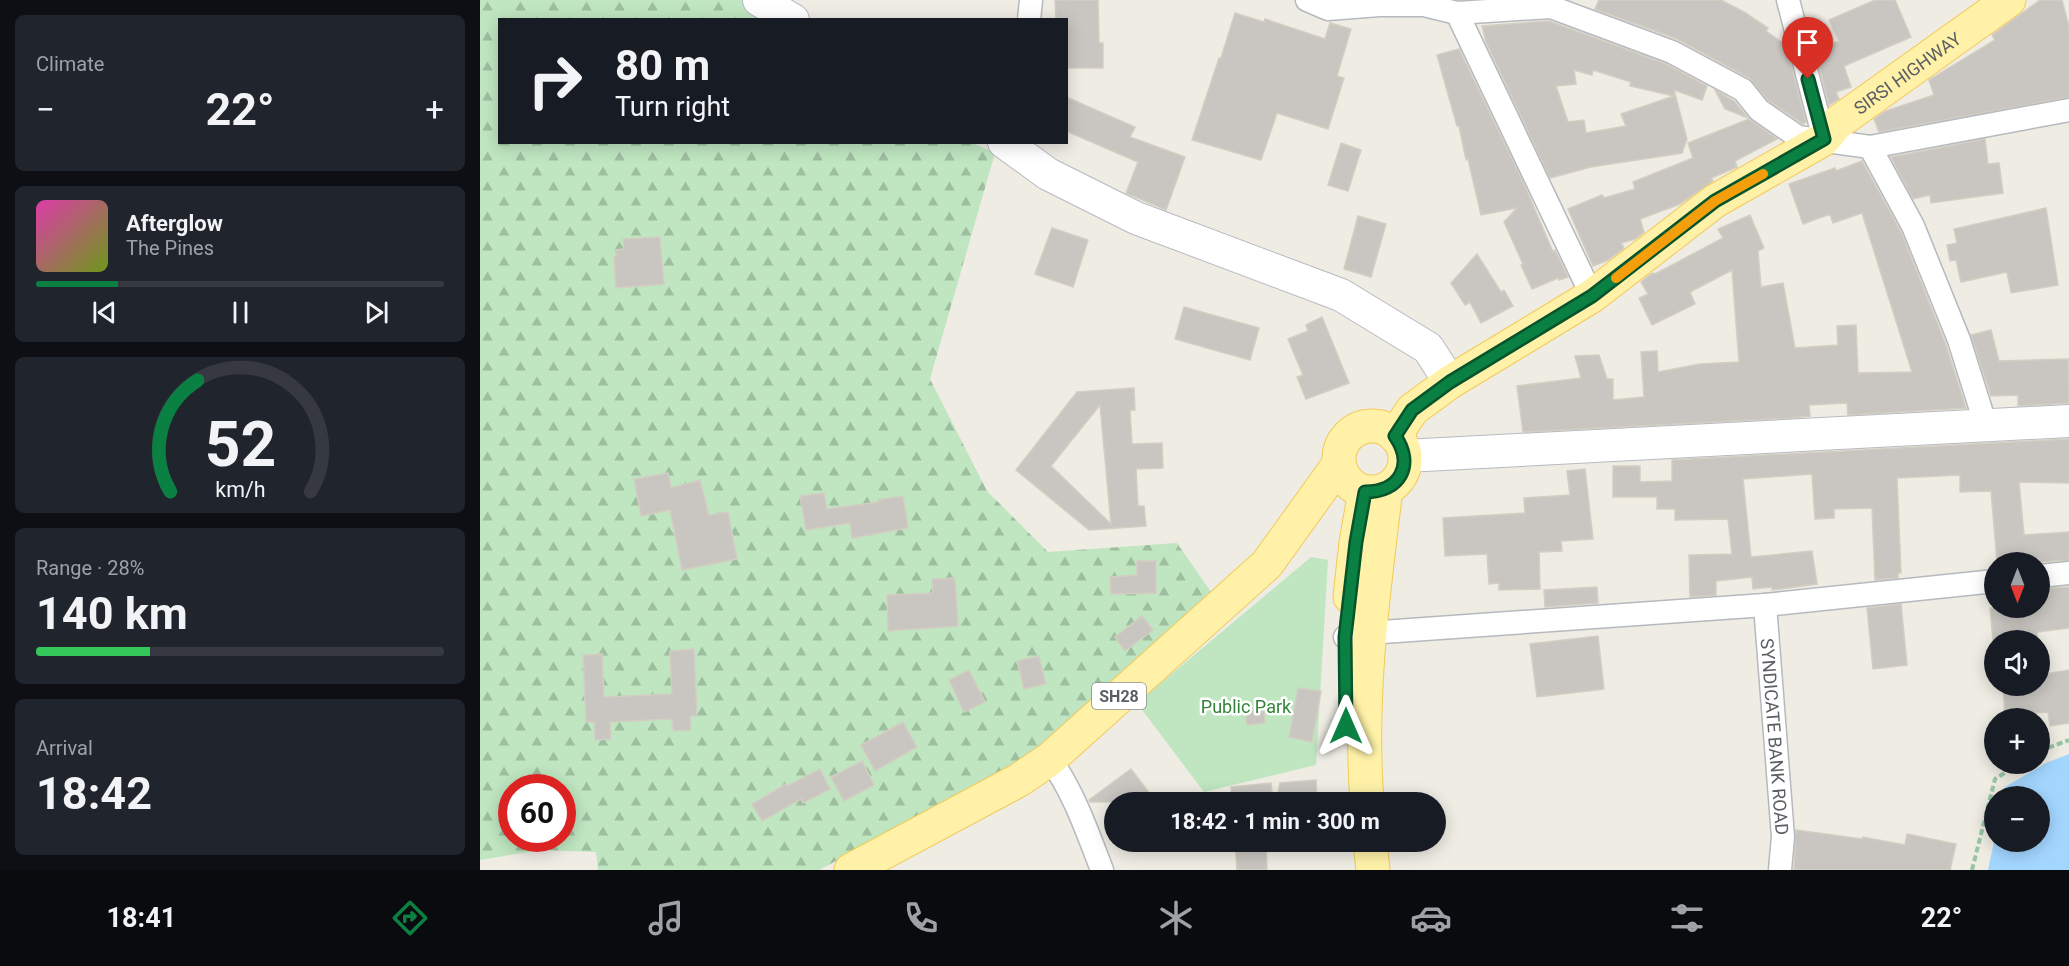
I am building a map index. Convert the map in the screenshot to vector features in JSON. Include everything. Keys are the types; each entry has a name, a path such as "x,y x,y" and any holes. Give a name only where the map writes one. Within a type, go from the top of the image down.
{"main road":[{"name":"SIRSI HIGHWAY","path":"1400,446 1412,410 1450,382 1592,296 1715,201 1824,139 1837,123 2009,0"},
{"name":"SH28","path":"851,870 1019,780 1050,759 1268,564 1339,464 1342,444 1348,436 1366,426 1377,426 1387,430 1400,446"},
{"path":"1339,464 1341,474 1348,482 1375,491 1394,484 1400,476 1404,466 1400,446"},
{"path":"1366,792 1357,635 1356,542 1375,491"},
{"path":"1349,792 1357,635"},
{"path":"1351,852 1352,870"},
{"path":"1371,852 1372,870"}],"street":[{"path":"759,0 790,18"},
{"path":"1029,18 1031,0"},
{"path":"1307,0 1328,9 1379,5 1424,5 1457,13 1551,7 1672,52 1743,90 1759,110 1798,136 1870,147 2069,110"},
{"path":"1788,0 1824,139"},
{"path":"1457,13 1592,296"},
{"path":"1009,144 1048,174 1136,218 1341,295 1428,348 1450,382"},
{"path":"1870,147 1913,226 1959,340 1986,426"},
{"path":"1400,446 1986,426 2069,421"},
{"path":"2050,575 2069,573"},
{"path":"1357,635 1765,604 1984,582"},
{"name":"SYNDICATE BANK ROAD","path":"1765,604 1783,837 1780,870"},
{"path":"1050,759 1079,810 1102,870"}],"path":[{"path":"2050,747 2069,740"},
{"path":"1972,870 1995,779 2003,774"}],"green space":[{"path":"480,0 746,0 770,18 498,18 498,144 975,144 995,153 930,379 987,491 1048,552 1177,543 1213,595 1019,764 819,870 598,870 596,852 576,851 576,774 498,774 498,852 527,852 480,860"},
{"name":"Public Park","path":"1311,557 1328,560 1316,765 1204,792 1137,703"}],"water":[{"path":"2069,754 2069,870 1988,870 1992,852 2050,852 2050,786 2007,786 2027,774 2050,774 2050,761"}],"building":[{"path":"1055,0 1098,0 1099,43 1103,43 1103,68 1068,68 1068,18 1056,18"},
{"path":"1599,0 1721,0 1744,12 1768,28 1766,31 1786,45 1806,122 1803,124 1768,100 1749,78 1677,39 1595,9"},
{"path":"1875,0 1895,0 1911,37 1844,66 1851,87 1836,92 1839,99 1829,105 1815,50 1839,41 1829,20"},
{"path":"2040,0 2062,0 2069,27 2069,97 1879,132 1874,119 1886,111 1934,95 1929,80 1995,40 1992,35"},
{"path":"1235,13 1264,22 1265,19 1325,39 1330,23 1351,29 1337,76 1344,78 1328,129 1277,113 1261,160 1192,140"},
{"path":"1549,21 1666,64 1707,86 1702,100 1674,90 1687,139 1682,153 1591,167 1550,178 1486,42 1482,26","holes":["1574,70 1592,75 1593,70 1631,82 1630,86 1674,96 1621,114 1626,126 1586,133 1584,120 1568,122 1556,86 1576,84"]},
{"path":"1459,49 1524,184 1553,252 1555,250 1568,277 1559,280 1558,278 1532,289 1504,222 1517,208 1481,215 1459,126 1457,126 1437,55"},
{"path":"1715,90 1734,101 1748,118 1725,109"},
{"path":"1068,98 1135,127 1130,137 1185,157 1166,210 1126,193 1138,162 1068,132"},
{"path":"1749,119 1777,139 1735,161 1737,167 1711,178 1713,181 1680,204 1640,219 1644,232 1635,239 1621,243 1624,248 1608,260 1593,266 1568,209 1602,195 1604,198 1635,189 1633,182 1693,158 1688,143"},
{"path":"1985,139 1988,164 1999,163 2003,193 1931,203 1930,195 1913,199 1891,157"},
{"path":"1341,143 1361,150 1348,191 1328,185"},
{"path":"1862,161 1901,232 1946,345 1966,408 1848,415 1847,403 1809,405 1810,416 1791,418 1523,432 1517,386 1581,378 1575,356 1599,355 1607,379 1613,379 1613,400 1644,397 1641,352 1657,351 1658,372 1700,364 1739,362 1732,270 1690,292 1695,304 1652,325 1639,298 1648,294 1641,282 1651,274 1723,238 1718,229 1750,215 1764,248 1758,251 1761,287 1783,283 1795,348 1838,345 1837,326 1856,325 1858,373 1912,372 1862,213 1833,223 1830,214 1803,224 1789,184"},
{"path":"2046,208 2058,285 2011,293 2007,272 1961,282 1956,260 1950,261 1947,245 1957,243 1954,229"},
{"path":"1358,216 1386,224 1371,277 1344,269"},
{"path":"1052,228 1088,240 1073,287 1035,274"},
{"path":"660,237 664,284 616,288 614,257 616,257 616,250 624,249 623,239"},
{"path":"1477,254 1501,292 1504,290 1513,306 1481,323 1470,302 1465,305 1451,283"},
{"path":"1184,307 1259,328 1250,360 1175,339"},
{"path":"1322,317 1349,383 1306,399 1297,377 1303,375 1288,339 1308,331 1306,325"},
{"path":"1991,330 1999,361 2068,359 2069,403 2018,406 2018,395 1991,396 1971,335"},
{"path":"1134,388 1135,410 1130,410 1132,444 1162,443 1163,468 1136,469 1138,506 1144,506 1146,526 1089,530 1016,470 1077,392","holes":["1100,405 1111,524 1051,466"]},
{"path":"2069,439 2069,483 2019,482 2024,535 2069,532 2069,560 2050,561 2050,552 1996,552 1991,491 1960,492 1960,475 1897,478 1901,573 1898,573 1898,578 1875,580 1872,508 1834,509 1834,518 1815,519 1812,474 1743,479 1751,557 1812,551 1817,584 1772,590 1772,587 1753,589 1752,577 1716,581 1716,595 1690,597 1689,555 1732,554 1728,519 1675,520 1675,509 1657,509 1657,497 1613,497 1613,466 1640,466 1640,482 1672,481 1672,460"},
{"path":"1585,469 1593,539 1561,541 1562,551 1539,552 1540,589 1499,590 1499,583 1489,584 1487,554 1445,556 1443,518 1525,513 1524,498 1570,495 1567,471"},
{"path":"668,473 671,488 700,480 709,515 728,512 737,559 682,570 670,510 641,516 634,479"},
{"path":"824,493 827,509 903,496 908,528 852,538 850,523 806,530 800,496"},
{"path":"1137,561 1156,561 1156,593 1111,594 1110,577 1137,575"},
{"path":"955,578 958,626 888,631 887,595 933,593 932,579"},
{"path":"1597,587 1598,603 1545,607 1544,590"},
{"path":"2069,587 2069,628 2050,630 1992,630 1991,618 2050,618 2050,588"},
{"path":"1901,604 1907,665 1873,669 1867,608"},
{"path":"1142,616 1153,630 1125,651 1115,637"},
{"path":"1598,636 1604,689 1537,697 1530,644"},
{"path":"694,649 697,716 690,716 691,730 673,731 672,719 610,722 611,739 595,740 594,722 586,722 583,655 602,654 604,697 672,694 670,651"},
{"path":"1039,656 1046,684 1024,689 1017,661"},
{"path":"969,670 985,702 964,712 949,680"},
{"path":"2069,670 2069,723 2050,726 2050,708 2005,708 2004,696 2050,696 2050,673"},
{"path":"1298,688 1321,691 1312,742 1289,737"},
{"path":"1264,707 1265,723 1247,725 1245,710"},
{"path":"903,722 917,747 875,771 861,745"},
{"path":"862,761 874,785 844,801 831,777"},
{"path":"820,769 830,789 803,803 801,799 762,821 752,804 786,784 787,786"},
{"path":"1131,769 1148,792 1104,792 1104,802 1090,802 1089,800"},
{"path":"1316,780 1317,792 1278,792 1280,783"},
{"path":"1271,783 1272,792 1231,792 1231,787"},
{"path":"1796,830 1862,839 1863,837 1905,845 1907,834 1956,844 1950,870 1794,870"},
{"path":"1236,852 1266,852 1267,870 1237,870"}],"slow traffic":[{"path":"1616,278 1715,201 1763,174"}],"route":[{"path":"1346,726 1345,637 1356,542 1365,492 1386,489 1400,476 1405,456 1402,445 1395,436 1412,410 1450,382 1592,296 1715,201 1824,139 1808,79"}]}
